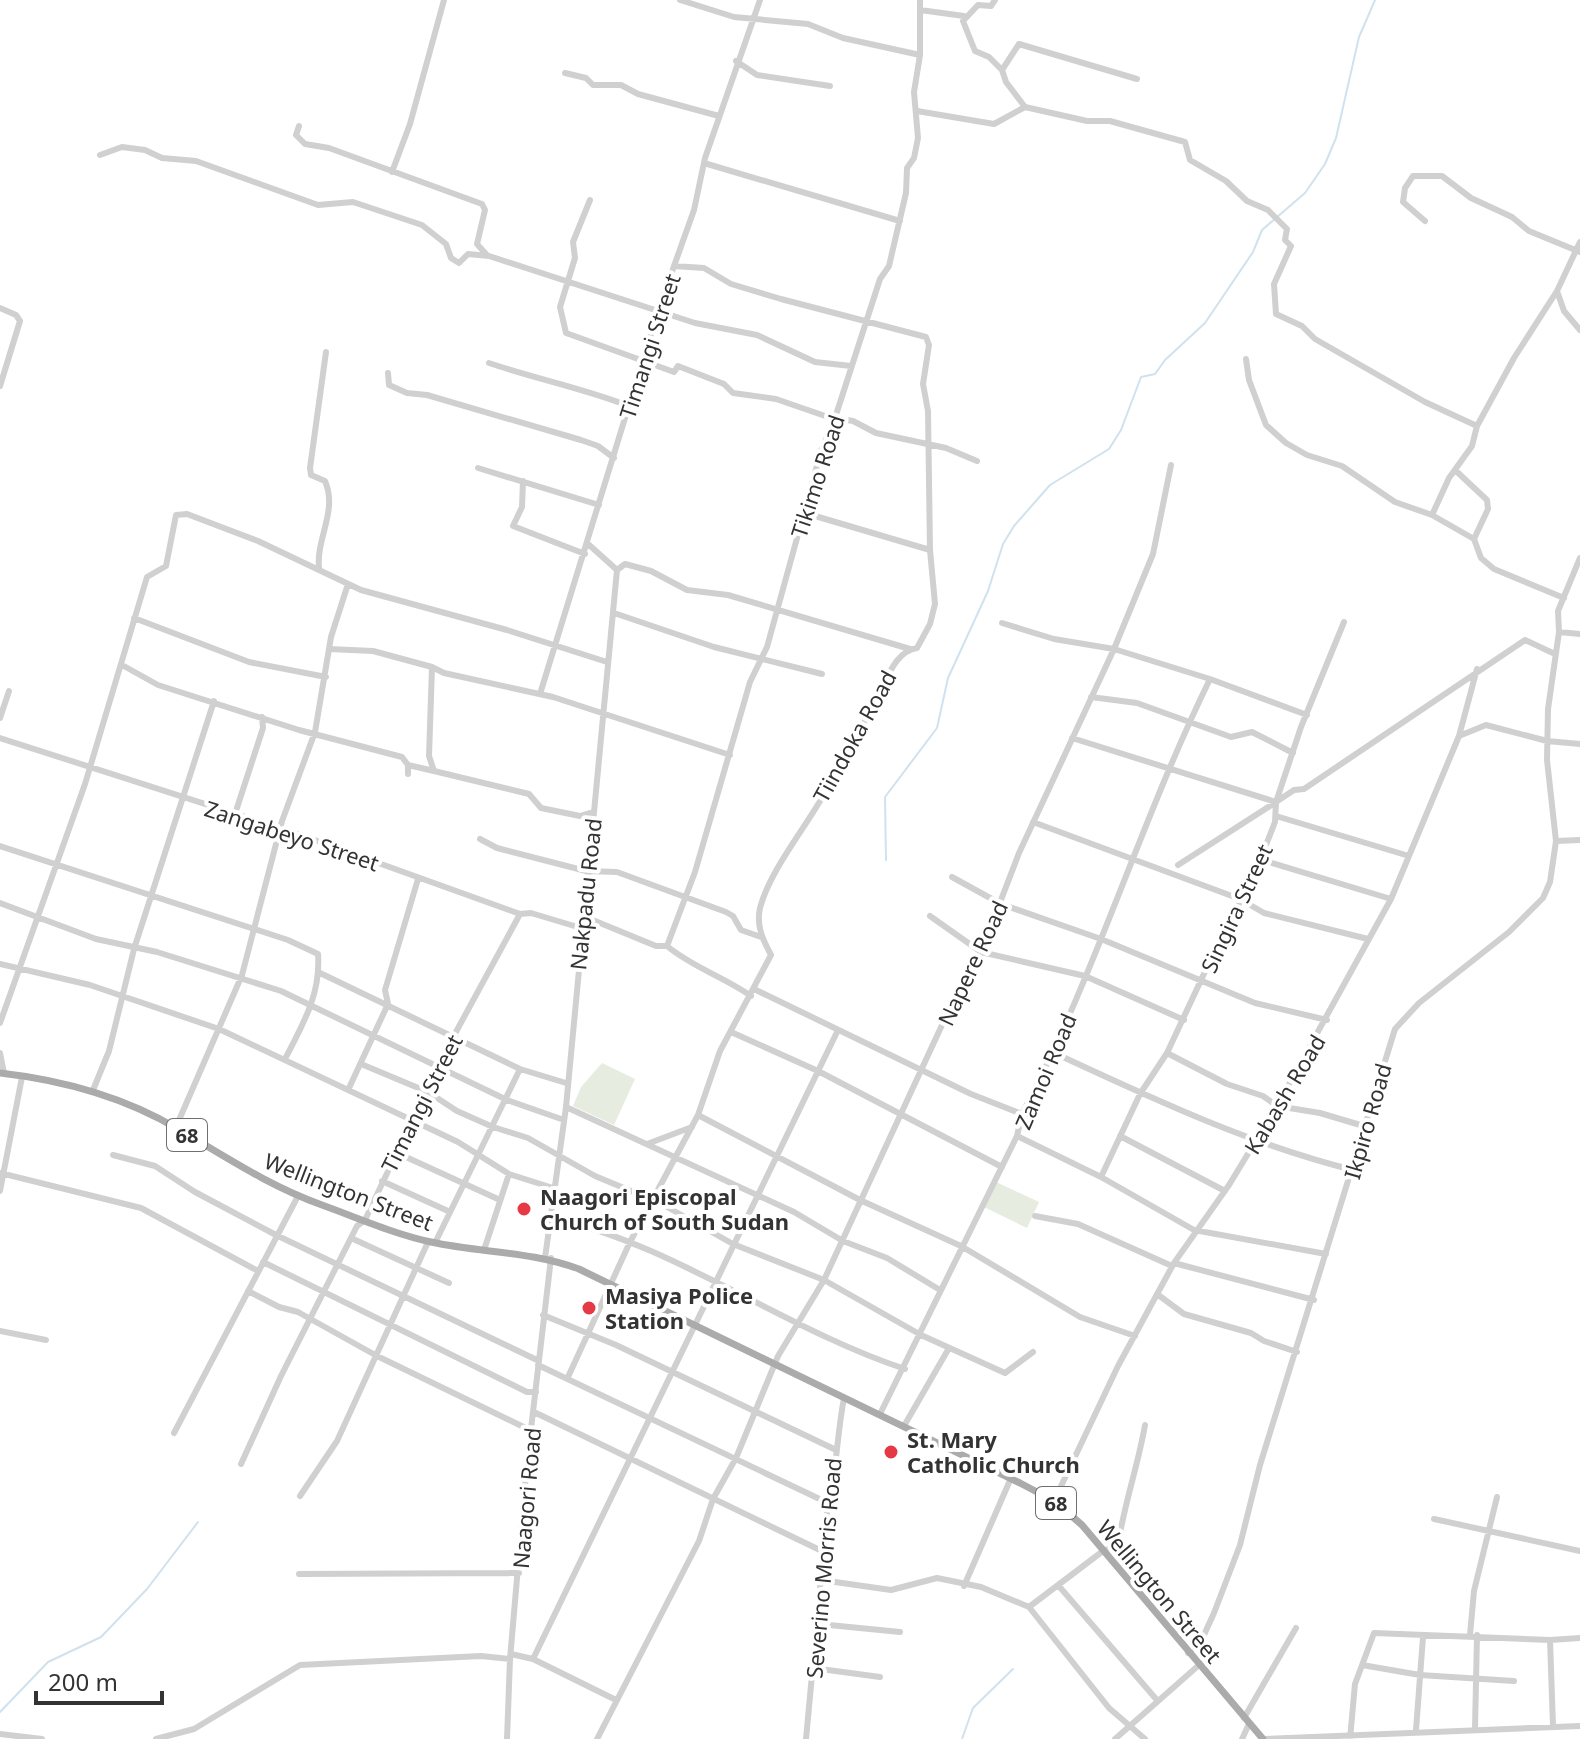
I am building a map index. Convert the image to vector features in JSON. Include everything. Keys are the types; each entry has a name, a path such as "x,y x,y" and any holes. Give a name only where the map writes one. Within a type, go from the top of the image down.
{"main road":[{"name":"Wellington Street","path":"2,1073 93,1090 176,1127 231,1163 298,1196 365,1220 432,1242 548,1258 611,1285 1011,1478 1054,1501 1082,1525 1263,1739"}],"street":[{"path":"392,172 410,124 444,0"},
{"path":"680,0 751,20 773,18 808,24 843,38 920,55"},
{"name":"Timangi Street","path":"540,694 658,311 694,210 704,163 736,61 760,0"},
{"name":"Tikimo Road","path":"667,946 686,898 747,692 762,660 821,451 835,418 880,279 889,266 900,221 907,168 914,158 918,138 914,92 920,55 920,0"},
{"path":"920,10 964,16 978,5 991,6 995,0"},
{"path":"964,16 975,51 989,57 1002,70 1006,82 1025,107 1087,121 1110,121 1185,142 1190,160 1226,181 1247,201 1268,210 1287,229 1285,240 1291,246 1274,284 1276,314 1425,402 1477,426"},
{"path":"1002,70 1019,44 1137,79"},
{"path":"736,61 757,75 830,86"},
{"path":"565,73 586,78 593,85 621,85 638,94 719,116"},
{"path":"917,111 994,124 1025,107"},
{"path":"299,126 296,135 305,144 329,148 392,172 467,195 482,204 485,210 477,244 489,256"},
{"path":"100,155 122,147 150,151 162,158 196,161 318,205 328,207 353,202 422,225 446,244 451,258 459,263 468,254 489,256 658,311 757,335 821,364 851,366"},
{"path":"704,163 900,221"},
{"path":"1425,221 1403,202 1405,188 1413,176 1435,174 1471,198 1512,217 1529,231 1578,251"},
{"path":"590,200 573,242 575,258 560,307 566,333 674,372 678,366 685,366 695,375 724,384 733,393 768,397 853,421 876,433 929,444 977,461"},
{"path":"1432,515 1455,470 1472,446 1477,426 1557,291 1580,242"},
{"path":"674,266 704,268 731,284 866,322"},
{"path":"1557,291 1564,311 1580,330"},
{"path":"0,308 16,315 20,321 3,366 0,386"},
{"name":"Tiindoka Road","path":"752,993 771,955 761,937 759,915 763,901 801,826 819,804 895,662 910,649 917,648 930,624 935,604 930,550 929,444 923,384 929,345 926,337 866,322"},
{"path":"319,568 318,557 330,517 329,489 325,481 311,475 310,468 326,352"},
{"path":"1246,359 1249,380 1270,431 1307,455 1365,479 1395,502 1432,515 1474,539 1481,558 1494,569 1564,598"},
{"path":"489,363 538,379 583,388 629,406"},
{"path":"388,373 389,385 407,393 427,395 590,443 614,458"},
{"name":"Napere Road","path":"597,1739 699,1541 713,1499 736,1458 774,1364 824,1280 921,1069 981,952 1033,822 1114,649 1153,554 1171,465"},
{"path":"478,468 599,505"},
{"path":"1455,470 1487,500 1488,509 1474,539"},
{"path":"523,481 522,507 513,526 585,554"},
{"path":"805,513 930,550"},
{"path":"1,1018 21,969 89,769 147,577 166,566 176,515 187,514 319,568 348,584 607,662"},
{"path":"587,543 617,570 625,564 651,571 687,590 728,595 910,649"},
{"name":"Ikpiro Road","path":"1188,1653 1209,1625 1240,1545 1260,1465 1314,1300 1390,1043 1404,1015 1509,932 1543,898 1554,869 1556,841 1547,741 1559,632 1558,611 1580,558"},
{"name":"Nakpadu Road","path":"548,1258 557,1154 566,1107 586,871 617,570"},
{"path":"176,1127 241,976 280,828 315,732 329,649 348,584"},
{"path":"614,613 762,660 822,674"},
{"path":"134,618 249,662 326,677"},
{"name":"Singira Street","path":"1101,1177 1140,1094 1167,1053 1240,899 1251,883 1276,816 1276,802 1293,753 1344,622"},
{"path":"1002,623 1054,639 1114,649 1210,679 1307,715"},
{"path":"1559,632 1580,634"},
{"path":"1178,865 1287,794 1304,789 1477,669 1525,640 1555,654"},
{"path":"329,649 373,651 444,673 540,694 730,755"},
{"path":"122,665 148,681 402,757 410,770 434,771 529,794 541,808 580,816 591,823"},
{"path":"432,667 429,756 434,771"},
{"name":"Kabash Road","path":"1054,1501 1173,1264 1194,1230 1225,1191 1277,1106 1391,899 1459,736 1477,669"},
{"name":"Zamoi Road","path":"880,1414 905,1369 961,1246 1017,1136 1022,1114 1052,1052 1125,882 1131,859 1150,821 1167,769 1210,679"},
{"path":"0,718 9,691"},
{"path":"1091,697 1137,703 1231,737 1252,732 1293,753"},
{"path":"93,1090 109,1051 135,947 214,701"},
{"path":"235,814 263,728 262,717"},
{"path":"1459,736 1486,725 1547,741 1580,744"},
{"name":"Zangabeyo Street","path":"0,738 280,828 418,879 429,878 520,914 531,913 581,928"},
{"path":"1072,738 1276,802"},
{"path":"580,816 593,812"},
{"path":"1276,816 1409,856"},
{"path":"1033,822 1240,899 1264,913 1368,939"},
{"path":"480,839 497,848 586,871 617,872 726,912 733,916 741,930 761,937"},
{"path":"1556,841 1580,840"},
{"path":"0,846 254,929 318,954 320,973 313,1004 285,1059"},
{"path":"1259,859 1391,899"},
{"path":"952,877 1001,904 1101,939 1255,1003 1327,1020"},
{"path":"349,1088 388,1004 385,990 418,879"},
{"path":"0,903 96,939 241,976 313,1004 505,1098 564,1120"},
{"name":"Timangi Street","path":"241,1464 275,1386 351,1238 365,1220 395,1152 428,1092 438,1065 520,914"},
{"path":"583,916 656,946 667,946 681,958 752,993 1022,1114"},
{"path":"930,916 981,952 1085,976 1184,1020"},
{"path":"0,964 122,995 219,1029 349,1088 478,1154 509,1174 553,1188"},
{"path":"320,973 520,1069 566,1083"},
{"path":"568,1377 630,1242 698,1115 720,1051 752,993"},
{"path":"533,1659 608,1497 632,1456 838,1030"},
{"path":"731,1032 818,1071 1002,1167"},
{"path":"1052,1052 1140,1094 1256,1141 1353,1170"},
{"path":"0,1053 2,1073"},
{"path":"1167,1053 1227,1084 1263,1096 1277,1106 1320,1113 1367,1127"},
{"path":"361,1064 428,1092 457,1111 493,1127 528,1138 595,1176 652,1201 733,1244 824,1280 921,1335 1005,1373 1033,1352"},
{"path":"300,1496 337,1441 418,1268 493,1127 520,1069"},
{"path":"0,1191 22,1077"},
{"path":"566,1107 794,1212 843,1241 887,1258 940,1290"},
{"path":"698,1115 860,1200 961,1246 1080,1317 1135,1336"},
{"path":"647,1144 692,1127"},
{"path":"1017,1136 1101,1177 1194,1230 1326,1254"},
{"path":"1120,1136 1225,1191"},
{"path":"395,1152 500,1200"},
{"path":"113,1155 155,1166 195,1192 276,1235 649,1419 828,1503"},
{"path":"2,1173 141,1208 258,1271"},
{"path":"484,1250 509,1174"},
{"path":"382,1181 448,1211"},
{"path":"174,1433 298,1196"},
{"path":"1035,1216 1078,1224 1173,1264 1314,1300"},
{"path":"550,1217 630,1242 865,1358 905,1369"},
{"path":"351,1238 449,1283"},
{"name":"Naagori Road","path":"507,1739 511,1656 548,1258"},
{"path":"263,1262 527,1392 536,1392"},
{"path":"248,1291 532,1431"},
{"path":"1157,1294 1184,1314 1251,1333 1264,1341 1297,1352"},
{"path":"543,1315 834,1449"},
{"path":"0,1331 46,1340"},
{"path":"904,1426 949,1348"},
{"name":"Severino Morris Road","path":"806,1739 826,1553 828,1503 835,1475 834,1449 844,1398"},
{"path":"534,1412 632,1456 826,1553"},
{"path":"1029,1607 1103,1551 1118,1545 1125,1500 1139,1458 1145,1425"},
{"path":"964,1586 1011,1478"},
{"path":"1475,1729 1477,1680 1473,1635 1487,1531 1497,1497"},
{"path":"1434,1519 1580,1551"},
{"path":"299,1574 519,1573"},
{"path":"821,1580 891,1590 937,1578 964,1586 981,1587 1029,1607 1128,1726 1145,1739"},
{"path":"1058,1585 1156,1699"},
{"path":"819,1624 900,1632"},
{"path":"1242,1739 1246,1721 1296,1628"},
{"path":"1350,1737 1352,1701 1374,1633 1423,1637 1580,1638"},
{"path":"1423,1637 1420,1730 1424,1739"},
{"path":"1550,1640 1553,1726"},
{"path":"156,1739 194,1729 300,1665 511,1656 533,1659 616,1700"},
{"path":"1115,1739 1156,1699 1199,1665"},
{"path":"1362,1665 1420,1675 1514,1681"},
{"path":"813,1668 880,1677"},
{"path":"1263,1739 1350,1737 1420,1730 1580,1726"},
{"path":"0,1734 42,1739"}],"shaded area":[{"path":"602,1063 635,1079 614,1125 573,1106 581,1087"},
{"path":"996,1182 1039,1202 1027,1228 984,1207"}],"waterway":[{"path":"886,860 885,797 937,728 948,678 988,591 1003,544 1014,526 1050,485 1109,449 1121,430 1141,377 1155,374 1165,360 1205,323 1253,252 1262,230 1305,193 1325,164 1336,138 1359,37 1375,0"},
{"path":"0,1712 48,1662 101,1637 147,1589 198,1522"},
{"path":"962,1739 973,1708 1013,1669"}],"place":[{"name":"Naagori Episcopal Church of South Sudan","path":"524,1209"},
{"name":"Masiya Police Station","path":"589,1308"},
{"name":"St. Mary Catholic Church","path":"891,1452"}]}
